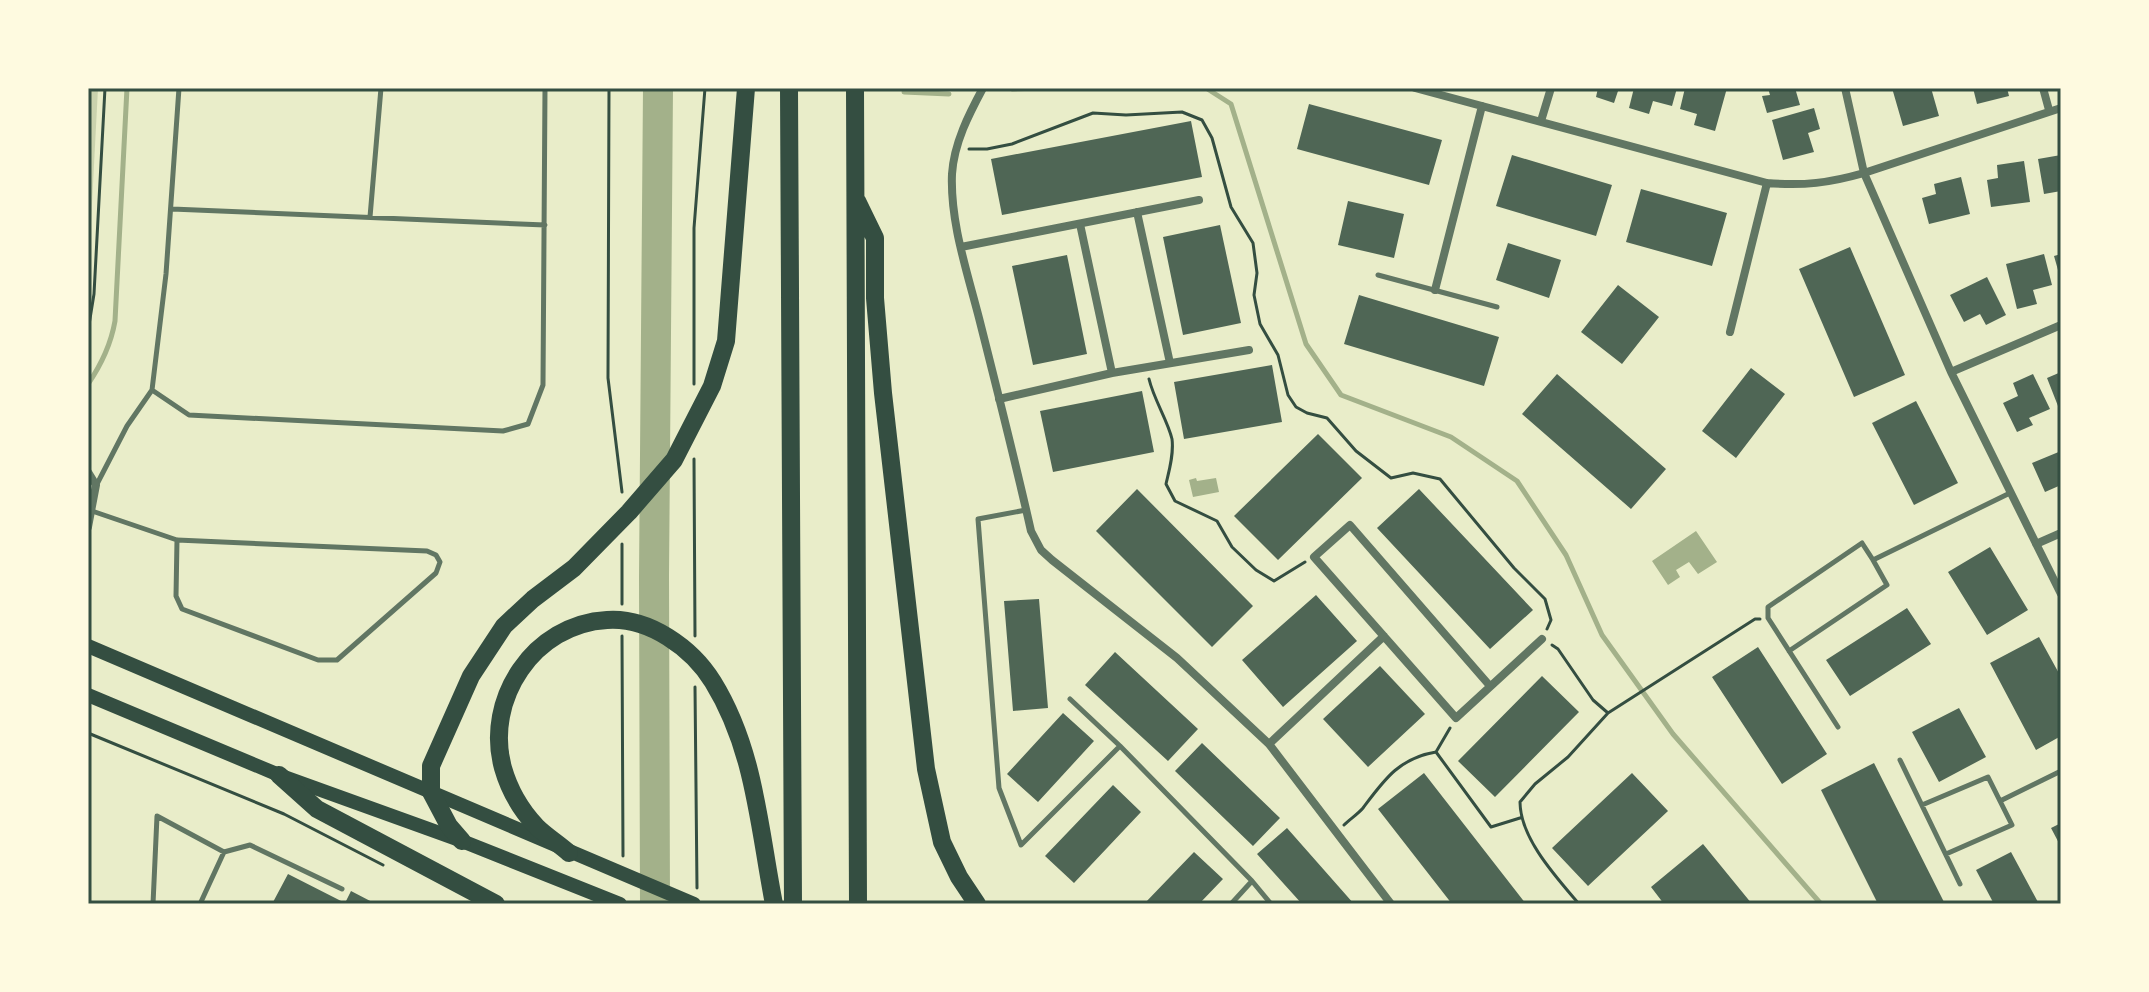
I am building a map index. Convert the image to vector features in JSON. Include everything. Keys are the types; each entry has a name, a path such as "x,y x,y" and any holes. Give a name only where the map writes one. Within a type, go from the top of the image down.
{"highway":[{"path":"462,841 449,826 431,792 431,766 471,676 504,626 574,568 674,460 712,386 726,341 746,88"},
{"path":"789,88 793,904"},
{"path":"855,88 858,904"},
{"path":"855,197 875,238 875,298 883,393 926,769 942,842 959,877 977,904"},
{"path":"569,853 536,826 519,804 507,780 500,755 498,730 502,704 513,678 532,655 555,637 582,625 608,620 634,623 662,633 687,651 712,680 732,719 755,790 774,904"},
{"path":"279,775 317,809 496,904"}],"main road":[{"path":"88,646 569,853 696,900"},
{"path":"88,695 279,775 462,841 620,904"}],"street":[{"path":"983,88 957,149 952,171 953,196 961,247 1031,531 1041,550 1177,658 1269,744 1391,904"},
{"path":"1415,88 1767,183 1801,186 1833,182 1864,173 2061,108"},
{"path":"1541,121 1551,88"},
{"path":"1845,88 1864,173 1951,372 2061,594"},
{"path":"2043,88 2049,110"},
{"path":"1435,290 1482,106"},
{"path":"1730,332 1767,183"},
{"path":"961,247 1199,200"},
{"path":"1137,212 1170,363"},
{"path":"1080,224 1112,373"},
{"path":"1951,372 2061,325"},
{"path":"999,399 1112,373 1249,350"},
{"path":"88,472 96,485 88,527"},
{"path":"1490,686 1350,525 1314,557 1456,718 1542,639"},
{"path":"2036,544 2061,533"},
{"path":"1269,744 1384,636"}],"lane":[{"path":"96,485 127,426 152,390 172,209 179,88"},
{"path":"370,217 381,88"},
{"path":"152,390 189,415 503,431 528,424 543,385 545,88"},
{"path":"172,209 545,225"},
{"path":"1378,275 1497,307"},
{"path":"1873,560 2010,492"},
{"path":"1026,510 978,519 999,788 1021,845 1120,746"},
{"path":"92,511 177,540 427,551 436,555 440,562 436,573 331,662 318,660 182,609 176,596 177,540"},
{"path":"1789,651 1887,585 1862,543 1768,607 1768,618 1789,651 1838,727"},
{"path":"1070,699 1120,746 1271,904"},
{"path":"1900,760 1960,884"},
{"path":"2000,801 2061,771"},
{"path":"1922,805 1988,777 2012,825 1946,854"},
{"path":"153,904 157,816 224,852 250,845 342,889"},
{"path":"200,904 224,852"},
{"path":"1231,904 1252,881"}],"path":[{"path":"88,331 94,294 105,88"},
{"path":"609,88 608,378 622,496"},
{"path":"694,387 694,228 705,88"},
{"path":"957,149 987,149 1012,144 1093,113 1182,112 1202,120 1212,138 1231,207 1253,243 1257,273 1254,295 1260,324 1278,355 1288,395 1296,407 1327,418 1356,451 1391,478 1413,473 1440,479 1514,568 1545,599 1551,620 1542,639 1558,649 1593,700 1608,713"},
{"path":"1147,367 1154,398 1172,439 1166,484 1175,501 1217,521 1232,547 1256,570 1274,581 1314,557"},
{"path":"694,455 695,640"},
{"path":"622,539 622,615"},
{"path":"1579,904 1548,868 1520,818 1520,802 1535,784 1568,757 1608,713 1755,619 1768,618"},
{"path":"622,631 623,861"},
{"path":"695,684 696,900"},
{"path":"1337,833 1362,809 1371,794 1404,763 1436,752 1456,718"},
{"path":"88,733 284,814 383,865 389,862"},
{"path":"1436,752 1491,827 1520,818"}],"shaded area":[{"path":"88,88 98,88 88,281"},
{"path":"1196,478 1197,481 1216,478 1219,492 1193,497 1189,480"},
{"path":"1696,531 1717,562 1698,574 1689,562 1676,570 1680,577 1668,585 1652,561"}],"building":[{"path":"1598,88 1619,88 1614,103 1596,97"},
{"path":"1634,88 1677,88 1672,106 1653,101 1649,114 1629,108"},
{"path":"1685,88 1727,88 1715,131 1694,125 1697,114 1680,109"},
{"path":"1768,88 1795,88 1800,105 1767,113 1762,96 1770,95"},
{"path":"1892,88 1931,88 1939,116 1903,126"},
{"path":"1973,88 2007,88 2009,96 1977,104"},
{"path":"1309,104 1442,140 1429,185 1297,149"},
{"path":"1814,108 1820,129 1808,133 1814,152 1783,160 1772,120"},
{"path":"1191,121 1202,177 1002,215 991,159"},
{"path":"1512,155 1612,185 1596,236 1496,206"},
{"path":"2061,155 2061,191 2044,194 2038,159"},
{"path":"2024,161 2030,202 1991,207 1987,180 1998,178 1997,165"},
{"path":"1961,177 1970,214 1929,224 1922,198 1936,194 1934,184"},
{"path":"1641,189 1727,213 1712,266 1626,242"},
{"path":"1348,201 1404,214 1394,258 1338,245"},
{"path":"1220,225 1241,323 1183,335 1163,237"},
{"path":"1508,243 1561,260 1549,298 1496,280"},
{"path":"1850,247 1905,375 1854,397 1799,269"},
{"path":"2044,254 2052,285 2033,290 2037,304 2017,309 2006,264"},
{"path":"2061,254 2061,277 2060,277 2054,256"},
{"path":"1067,255 1087,354 1033,365 1012,266"},
{"path":"1987,277 2006,315 1986,325 1980,314 1964,322 1950,295"},
{"path":"1618,285 1659,317 1622,364 1581,332"},
{"path":"1359,295 1499,337 1484,386 1344,344"},
{"path":"1272,365 1282,422 1184,439 1174,382"},
{"path":"1751,368 1785,394 1736,458 1702,431"},
{"path":"2061,372 2061,405 2058,406 2047,378"},
{"path":"1557,374 1666,469 1631,509 1522,414"},
{"path":"2033,374 2050,409 2029,418 2033,425 2017,432 2003,403 2018,396 2013,383"},
{"path":"1142,391 1154,452 1053,472 1040,411"},
{"path":"1916,401 1958,483 1914,505 1872,423"},
{"path":"1318,434 1362,478 1278,560 1234,516"},
{"path":"2061,451 2061,485 2045,492 2032,463"},
{"path":"1137,489 1253,606 1212,647 1096,531"},
{"path":"1419,489 1533,610 1490,649 1377,528"},
{"path":"1990,547 2028,610 1987,635 1948,572"},
{"path":"1316,595 1357,641 1283,707 1242,660"},
{"path":"1039,599 1048,708 1013,711 1004,601"},
{"path":"1907,608 1931,644 1850,696 1826,660"},
{"path":"2039,637 2061,677 2061,736 2036,750 1990,663"},
{"path":"1758,647 1827,754 1782,784 1712,677"},
{"path":"1115,652 1198,729 1168,761 1085,685"},
{"path":"1380,666 1425,714 1368,767 1323,719"},
{"path":"1542,676 1579,712 1495,797 1458,761"},
{"path":"1959,708 1986,757 1939,782 1912,732"},
{"path":"1063,713 1094,741 1038,802 1007,774"},
{"path":"1202,743 1280,818 1253,846 1175,771"},
{"path":"1874,763 1945,904 1878,904 1821,790"},
{"path":"1424,773 1526,904 1452,904 1378,809"},
{"path":"1632,773 1668,811 1588,886 1552,848"},
{"path":"1113,785 1141,812 1074,883 1045,856"},
{"path":"2061,823 2061,847 2051,828"},
{"path":"1287,828 1354,904 1302,904 1257,854"},
{"path":"1703,844 1752,904 1664,904 1651,887"},
{"path":"1194,852 1223,879 1199,904 1144,904"},
{"path":"2011,852 2039,904 1994,904 1976,870"},
{"path":"288,874 345,903 351,891 376,904 272,904"}],"waterway":[{"path":"88,384 105,354 115,321 127,88"},
{"path":"655,904 658,88"},
{"path":"1012,89 1042,88"},
{"path":"1206,88 1231,104 1306,344 1341,395 1451,437 1517,481 1566,555 1602,635 1673,734 1821,904"},
{"path":"904,92 949,94"}]}
